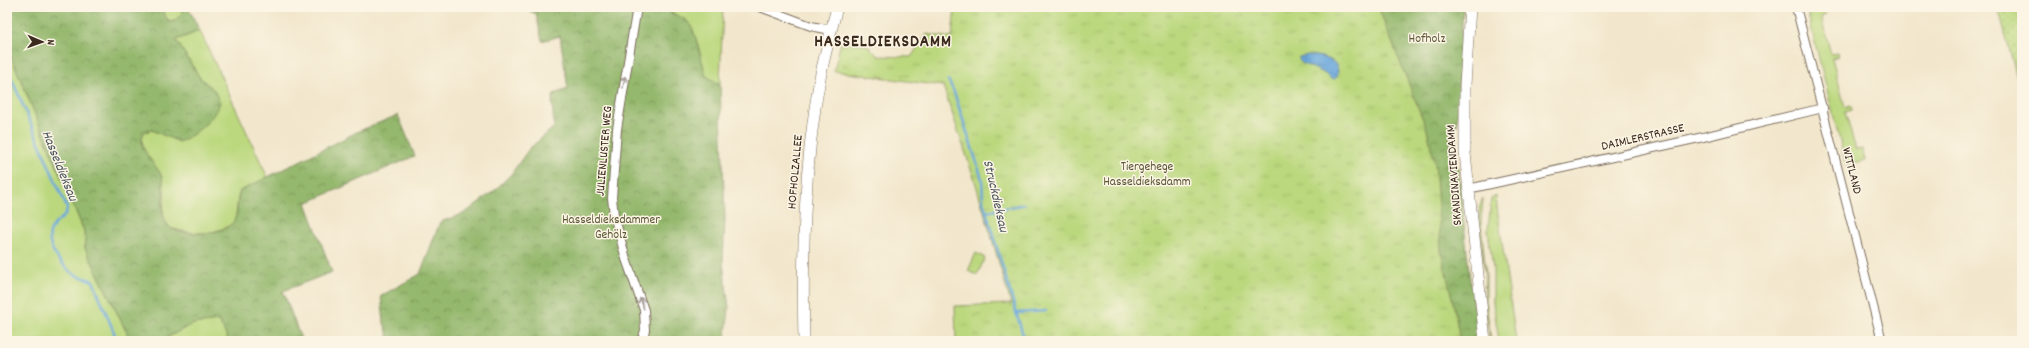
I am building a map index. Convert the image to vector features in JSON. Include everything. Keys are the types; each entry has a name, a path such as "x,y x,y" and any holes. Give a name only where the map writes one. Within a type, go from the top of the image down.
{"street":[{"name":"JULIENLUSTER WEG","path":"637,7 617,129 612,198 614,215 626,259 644,310 646,330 642,341"},
{"path":"760,7 811,26 831,30"},
{"name":"HOFHOLZALLEE","path":"804,341 808,181 820,79 836,7"},
{"name":"SKANDINAVIENDAMM","path":"1470,7 1465,92 1465,153 1485,341"},
{"name":"WITTLAND","path":"1796,7 1882,341"},
{"name":"DAIMLERSTRASSE","path":"1468,189 1714,135 1823,108"}],"green space":[{"path":"7,7 160,7 169,22 174,22 182,13 182,7 188,7 200,31 176,40 200,78 214,90 220,103 213,116 198,131 179,142 152,130 144,132 142,138 144,150 162,177 163,217 169,227 175,230 203,233 222,230 229,226 236,218 240,191 359,131 398,115 415,156 306,203 332,272 283,291 301,339 297,341 229,341 219,321 193,324 160,341 131,341 85,248 84,231 7,47"},
{"path":"160,7 182,7 182,13 177,20 169,22"},
{"name":"Hasseldieksdammer Gehölz","path":"522,7 663,7 690,24 706,76 720,84 725,218 723,263 729,308 724,341 390,341 384,323 381,296 420,274 440,222 465,213 495,190 511,174 529,149 554,127 552,100 554,94 568,89 560,36 542,41 536,14"},
{"path":"663,7 723,7 720,84 706,76 690,24"},
{"name":"Tiergehege Hasseldieksdamm","path":"955,7 1378,7 1427,130 1435,164 1441,251 1460,341 956,341 955,306 1011,304 975,181 943,86 834,71 841,41 867,45 878,56 911,57 927,34 952,38"},
{"name":"Hofholz","path":"1378,7 1463,7 1457,125 1450,125 1451,167 1458,167 1470,281 1480,341 1460,341 1441,251 1435,164 1427,130"},
{"path":"1998,7 2022,7 2022,96"},
{"path":"1817,8 1826,15 1821,17 1831,54 1837,53 1838,56 1832,58 1845,107 1851,105 1852,110 1845,112 1856,150 1862,149 1865,160 1846,165 1807,11"},
{"path":"200,31 268,178 240,191 235,219 231,225 217,231 204,233 170,228 166,222 163,210 163,186 145,151 142,138 144,132 152,130 165,136 214,90 200,78 176,40"},
{"path":"7,47 84,231 85,248 131,341 7,341"},
{"path":"1496,196 1516,341 1499,341 1493,302 1493,269 1488,230 1491,199"},
{"path":"1483,198 1481,222 1486,277 1486,302 1491,341 1484,302 1485,276 1479,222 1479,207"},
{"path":"976,253 985,258 977,275 968,271"},
{"path":"219,321 229,341 160,341 193,324"}],"water":[{"path":"1309,55 1325,58 1334,63 1337,66 1337,77 1332,80 1321,71 1299,61 1299,57"}],"waterway":[{"name":"Hasseldieksau","path":"7,68 67,208 66,214 54,225 51,231 50,238 53,251 72,273 93,281 115,335 114,341"},
{"name":"Struckdieksau","path":"948,80 954,92 982,179 983,201 1026,341"},
{"path":"986,212 1025,204"},
{"path":"1016,313 1046,311"}],"district":[{"name":"HASSELDIEKSDAMM","path":"883,43"}]}
